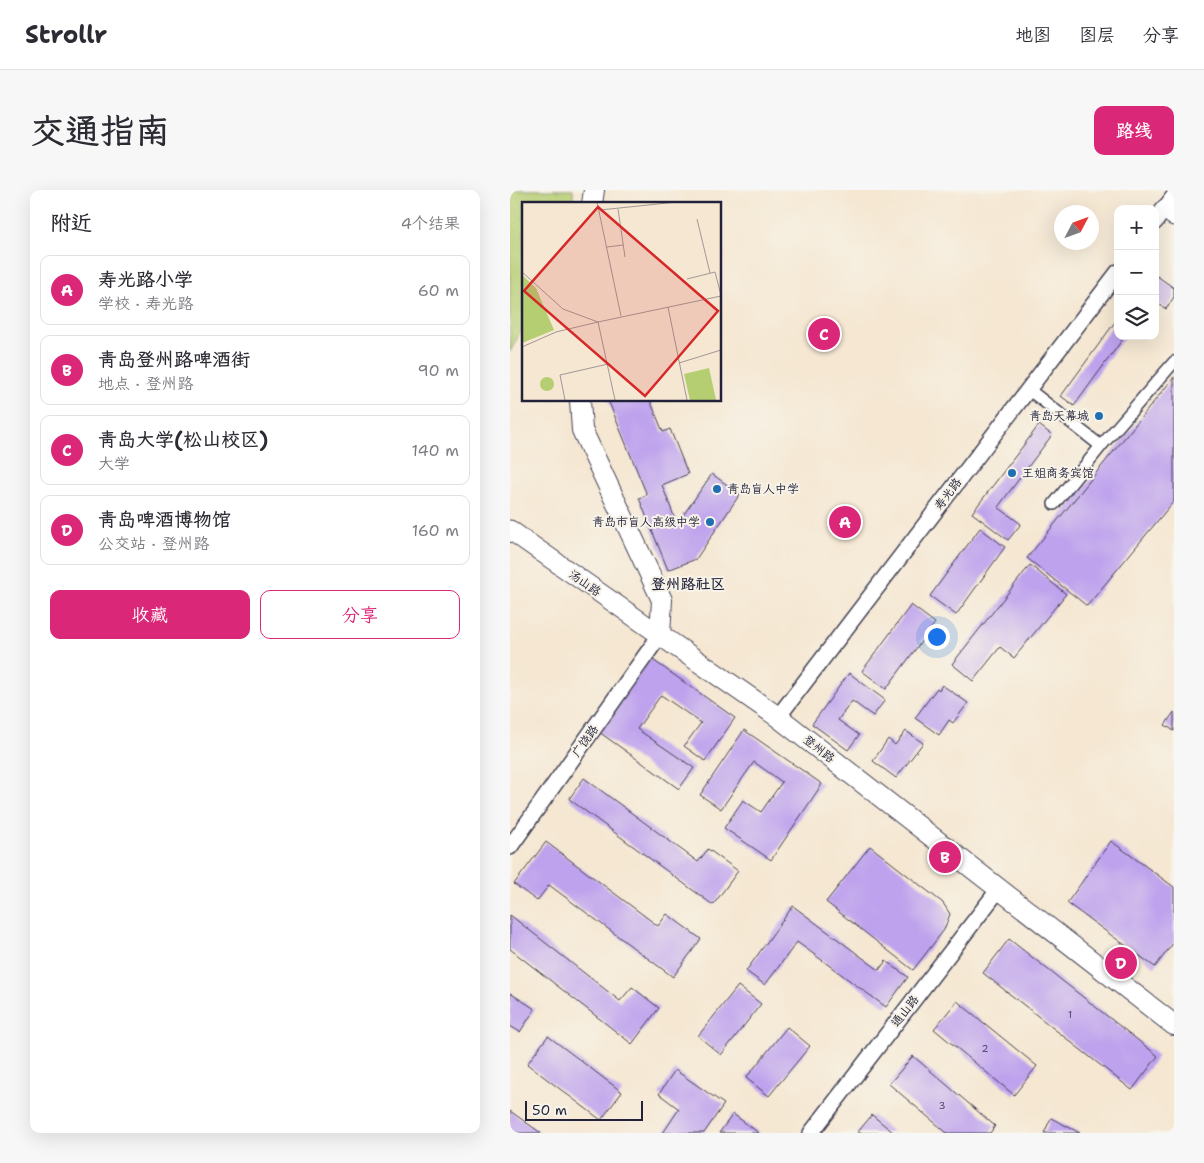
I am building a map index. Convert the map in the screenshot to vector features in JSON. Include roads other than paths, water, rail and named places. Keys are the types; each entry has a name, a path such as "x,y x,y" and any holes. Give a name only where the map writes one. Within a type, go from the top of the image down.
{"main road":[{"path":"580,401 582,430 662,600 660,635"},
{"name":"登州路","path":"660,635 778,718 1174,1025"}],"street":[{"name":"寿光路","path":"778,718 1114,277"},
{"path":"1054,504 1101,446 1174,362"},
{"path":"1028,389 1101,446"},
{"name":"汤山路","path":"510,530 660,635"},
{"name":"广饶路","path":"511,844 660,635"},
{"name":"通山路","path":"811,1133 999,889"}],"place":[{"name":"青岛大学(松山校区)","path":"824,334"},
{"name":"青岛天幕城","path":"1099,416"},
{"name":"王姐商务宾馆","path":"1012,473"},
{"name":"青岛盲人中学","path":"717,489"},
{"name":"青岛市盲人高级中学","path":"710,522"},
{"name":"寿光路小学","path":"845,522"},
{"name":"青岛登州路啤酒街","path":"945,857"},
{"name":"青岛啤酒博物馆","path":"1121,963"}],"district":[{"name":"登州路社区","path":"688,584"}]}
